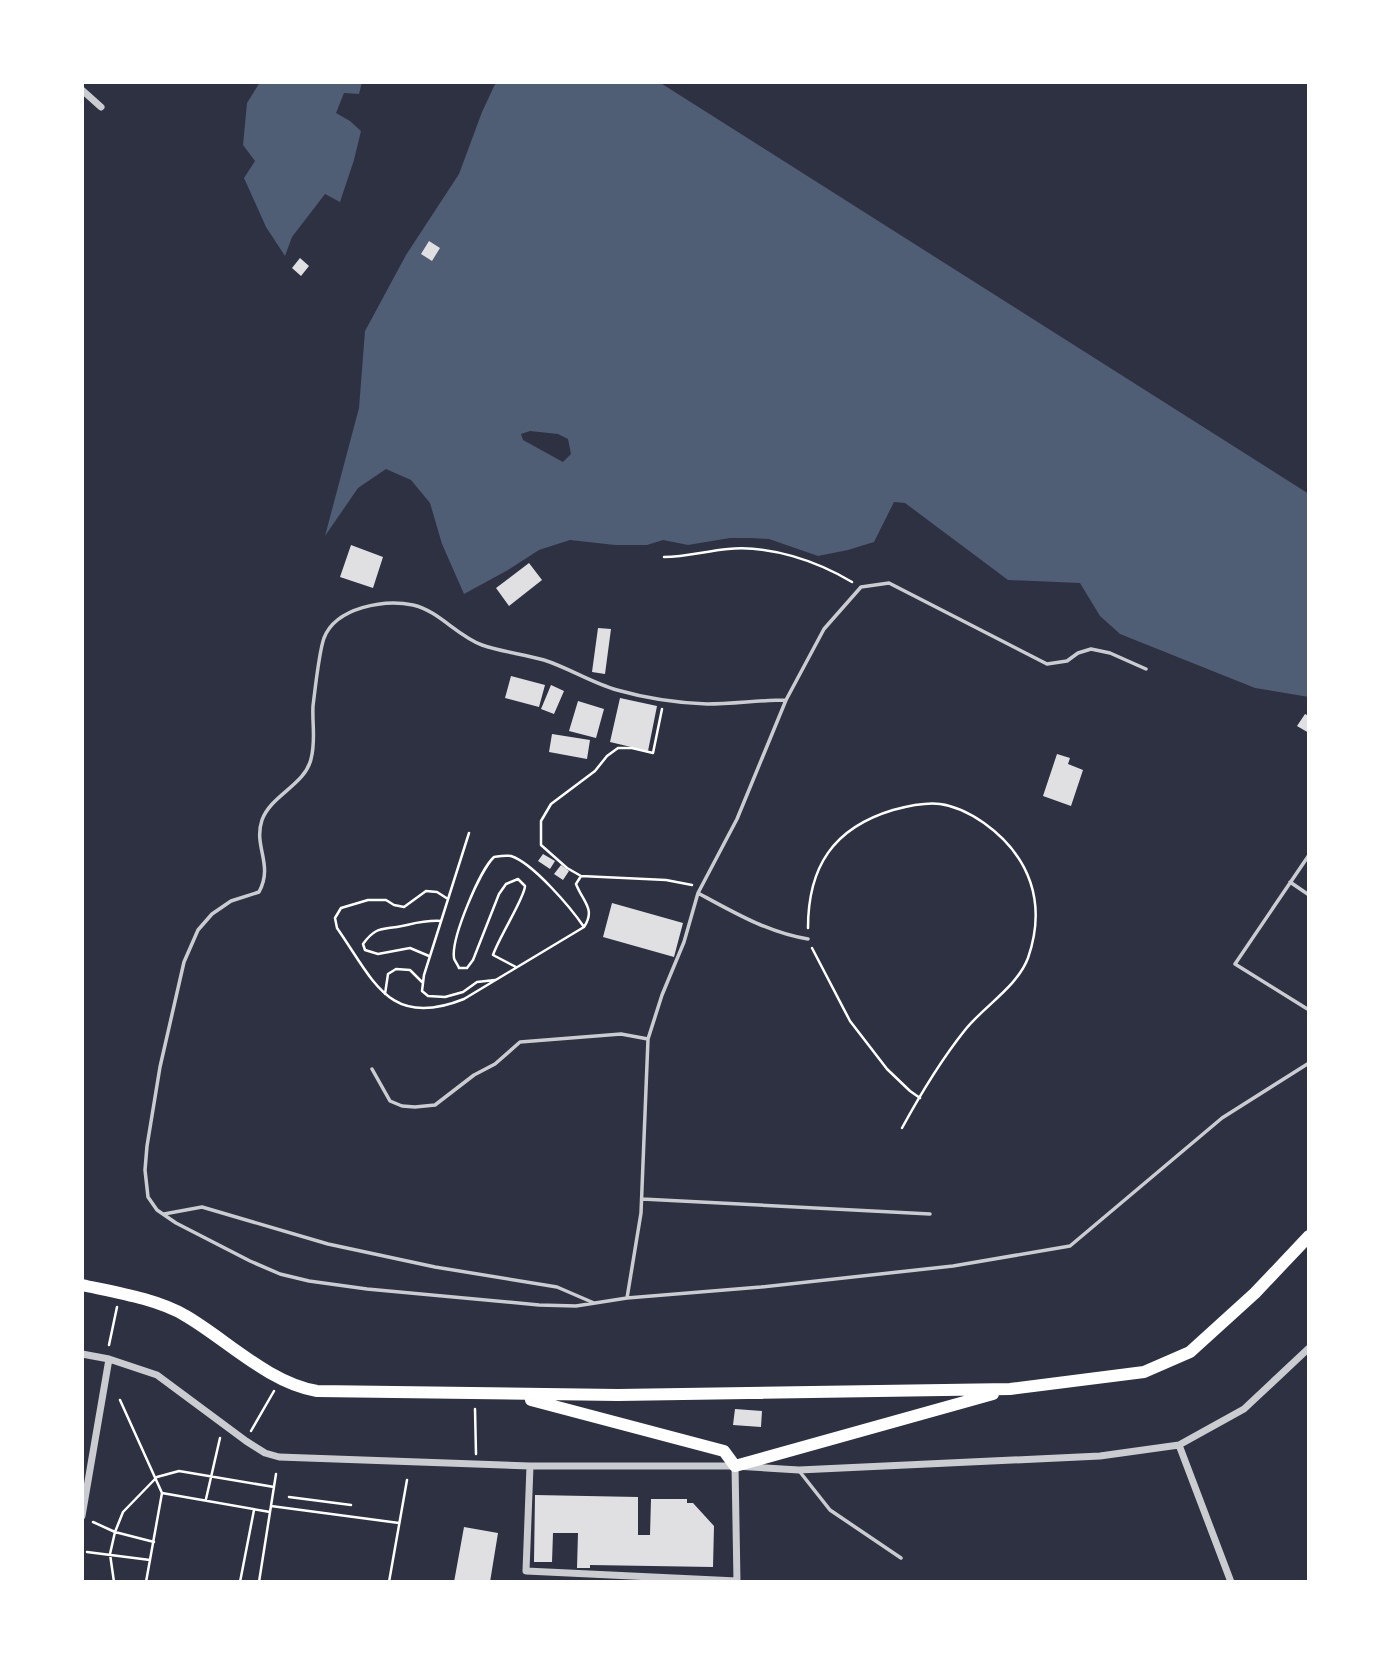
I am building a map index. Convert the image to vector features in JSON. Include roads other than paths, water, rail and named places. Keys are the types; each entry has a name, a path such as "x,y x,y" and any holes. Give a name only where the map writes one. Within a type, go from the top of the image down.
{"main road":[{"path":"82,1285 127,1294 184,1314 248,1359 300,1388 317,1391 514,1395 1010,1389 1144,1372 1191,1352 1255,1293 1309,1236"},
{"path":"514,1395 724,1451 735,1466 1010,1389"}],"street":[{"path":"82,90 101,107"},
{"path":"82,1354 109,1359 157,1376 246,1441 279,1457 530,1466 735,1466 799,1470 1100,1456 1179,1446 1244,1409 1309,1348"},
{"path":"82,1516 109,1359"},
{"path":"1179,1446 1231,1582"},
{"path":"530,1466 526,1571 737,1581 735,1466"}],"lane":[{"path":"627,1298 642,1199 648,1040 698,893 737,819 786,700 824,629 861,587 889,583 1047,664 1067,661 1078,653 1091,649 1110,653 1146,669"},
{"path":"786,700 706,704 619,691 591,682 545,660 498,651 476,643 426,610 413,605 376,605 350,612 336,621 324,637 313,707 314,743 308,767 267,810 262,821 260,835 266,871 263,884 259,892 231,901 212,914 198,930 184,962 156,1086 146,1158 148,1197 157,1210 176,1223 280,1274 367,1289 539,1305 596,1304 627,1298 761,1287 953,1266 1070,1246 1222,1118 1309,1063"},
{"path":"1309,855 1235,964 1309,1010"},
{"path":"1290,882 1309,895"},
{"path":"698,893 740,916 777,931 808,939"},
{"path":"372,1069 390,1101 402,1106 435,1105 495,1064 520,1042 621,1034 648,1040"},
{"path":"642,1199 929,1214"},
{"path":"163,1214 202,1207 328,1244 435,1267 557,1287 596,1304"},
{"path":"799,1470 830,1510 901,1559"}],"water":[{"path":"260,82 362,82 359,94 344,93 336,113 361,131 340,202 325,194 292,237 285,256 266,227 244,178 255,161 243,145 247,103"},
{"path":"496,82 659,82 1309,494 1309,697 1255,688 1120,634 1100,616 1080,583 1008,580 905,503 894,502 874,542 848,550 818,556 769,539 751,538 730,538 688,545 663,540 647,545 615,545 570,540 539,550 464,594 442,544 430,503 411,480 386,469 358,488 325,536 359,408 365,331 406,255 459,174","holes":["530,431 558,434 568,439 571,454 563,462 523,440 521,434"]}]}
